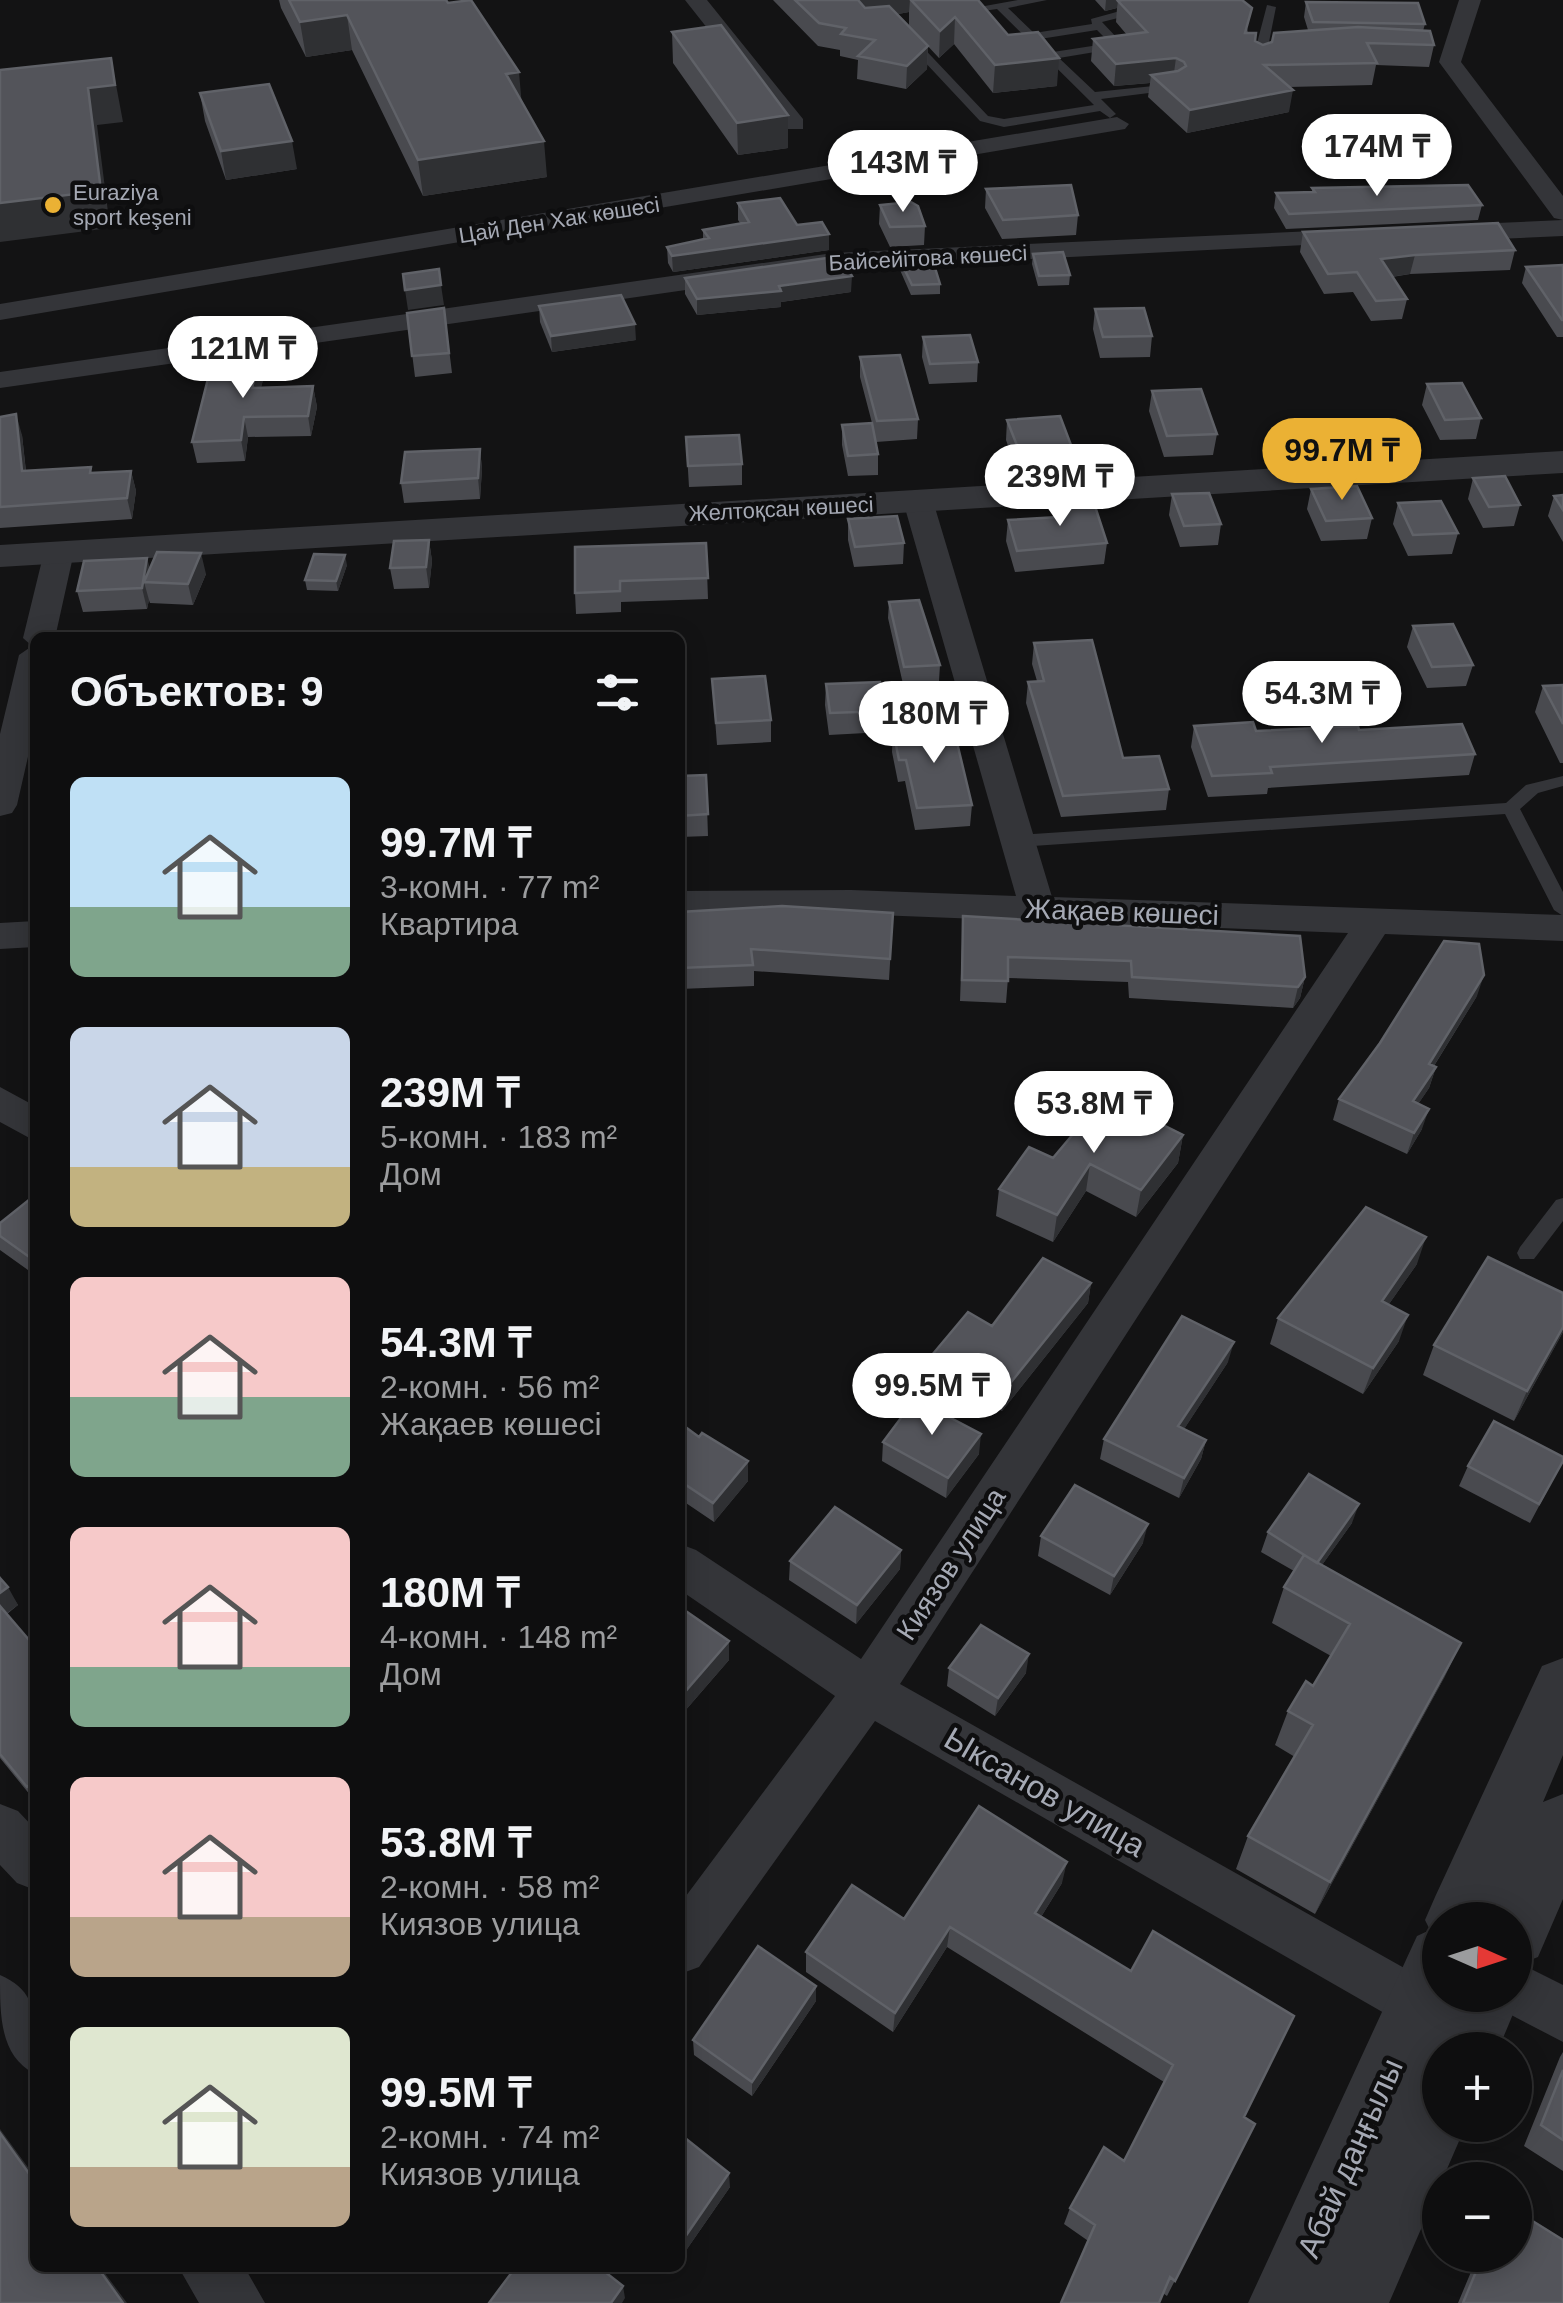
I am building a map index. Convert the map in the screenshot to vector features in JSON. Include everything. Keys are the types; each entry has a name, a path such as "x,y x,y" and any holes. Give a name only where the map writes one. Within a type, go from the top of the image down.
{"street":[{"path":"696,0 795,124"},
{"path":"1470,0 1447,47 1450,62 1563,213"},
{"name":"Цай Ден Хак көшесі","path":"0,312 1110,116"},
{"path":"1428,234 1563,228"},
{"name":"Байсейітова көшесі","path":"0,380 833,261 1389,236"},
{"name":"Желтоқсан көшесі","path":"0,556 1563,462"},
{"path":"918,500 1038,908"},
{"path":"40,632 59,552"},
{"path":"0,805 30,676"},
{"name":"Жақаев көшесі","path":"685,903 852,902 1563,928"},
{"name":"Киязов улица","path":"685,1941 868,1691 1375,922"},
{"path":"0,936 30,934"},
{"path":"0,1102 30,1123"},
{"name":"Ыксанов улица","path":"685,1567 868,1691 1422,1995"},
{"path":"1466,1902 1563,1686"},
{"path":"1529,1902 1563,1824"},
{"path":"0,1828 30,1860"},
{"path":"1532,1998 1563,2015"},
{"path":"0,2002 30,2041"},
{"name":"Абай даңғылы","path":"1284,2303 1437,2012"},
{"name":"Абай даңғылы","path":"1352,2303 1423,2142"},
{"path":"211,2272 236,2303"}],"lane":[{"path":"946,13 1042,0"},
{"path":"1051,56 1109,47 1113,40 1095,21 1102,16 1138,10 1131,0"},
{"path":"1000,6 1110,116"},
{"path":"1271,6 1262,54 1280,46"},
{"path":"1032,37 1100,26"},
{"path":"906,35 984,120 1110,116"},
{"path":"1092,96 1174,87"},
{"path":"1018,841 1511,808 1532,789 1563,781"},
{"path":"1511,808 1563,910"},
{"path":"1528,1253 1563,1206"}],"building":[{"path":"289,0 471,0 519,72 506,74 544,141 418,160 347,15 300,22"},
{"path":"795,0 858,0 865,8 889,6 928,46 907,66 858,56 875,40 841,34 846,28 819,23"},
{"path":"911,0 978,0 1008,35 1038,32 1059,58 995,65 955,17 940,31"},
{"path":"1242,0 1252,8 1245,33 1256,33 1255,41 1263,45 1272,42 1274,33 1358,27 1430,31 1434,45 1367,43 1377,63 1264,65 1293,90 1190,110 1151,75 1178,71 1186,66 1184,62 1176,58 1116,64 1093,39 1147,32 1118,1"},
{"path":"1306,2 1418,3 1425,24 1313,22"},
{"path":"721,25 788,115 737,123 672,32"},
{"path":"111,58 115,85 88,88 101,191 0,203 0,70"},
{"path":"269,84 292,141 221,151 200,93"},
{"path":"1071,185 1078,215 1003,220 986,189"},
{"path":"1468,185 1482,205 1289,214 1276,193 1315,192 1312,188"},
{"path":"780,198 797,225 822,222 829,234 672,256 667,247 709,238 703,230 749,222 738,203"},
{"path":"911,202 918,206 925,226 890,227 880,205"},
{"path":"1498,223 1515,250 1381,259 1407,299 1376,301 1357,272 1328,274 1303,232"},
{"path":"1063,252 1070,275 1039,276 1033,254"},
{"path":"841,257 852,276 779,286 781,291 697,299 685,278"},
{"path":"932,258 940,284 912,285 900,260"},
{"path":"1563,265 1563,320 1562,320 1526,267"},
{"path":"439,269 441,285 405,290 403,274"},
{"path":"621,295 635,324 551,336 539,306"},
{"path":"444,308 449,353 412,356 407,313"},
{"path":"1144,308 1152,336 1103,337 1095,309"},
{"path":"970,335 978,362 930,364 923,337"},
{"path":"900,355 918,419 877,421 860,357"},
{"path":"259,359 252,388 313,386 308,416 244,417 241,440 192,442 212,363"},
{"path":"1462,383 1481,418 1445,420 1427,384"},
{"path":"1201,389 1217,434 1167,436 1152,391"},
{"path":"16,414 22,471 91,467 90,473 131,471 127,498 0,507 0,417"},
{"path":"1060,416 1071,445 1018,448 1007,420"},
{"path":"872,423 878,454 848,456 842,425"},
{"path":"739,435 742,464 688,466 686,437"},
{"path":"480,449 478,478 401,483 405,452"},
{"path":"1505,476 1520,505 1489,507 1473,478"},
{"path":"1357,486 1372,518 1326,521 1311,489"},
{"path":"1209,493 1221,524 1184,526 1172,494"},
{"path":"1563,495 1563,510 1554,496"},
{"path":"1441,501 1458,533 1413,535 1398,503"},
{"path":"1094,503 1107,543 1017,551 1008,520 1058,517 1054,505"},
{"path":"897,516 904,543 855,547 848,519"},
{"path":"429,540 426,567 390,568 394,541"},
{"path":"706,543 708,578 620,581 620,591 575,593 575,547"},
{"path":"157,552 201,553 188,584 144,582"},
{"path":"314,554 345,555 336,581 305,580"},
{"path":"147,558 142,588 77,591 84,561"},
{"path":"919,600 940,665 904,667 889,602"},
{"path":"1453,624 1473,665 1432,667 1413,626"},
{"path":"1092,640 1123,758 1159,756 1169,789 1063,796 1028,682 1044,681 1034,643"},
{"path":"765,676 771,720 716,723 712,679"},
{"path":"880,682 885,711 830,713 826,684"},
{"path":"1563,685 1563,724 1543,686"},
{"path":"1253,722 1256,731 1462,724 1475,754 1270,767 1272,773 1212,776 1194,726"},
{"path":"953,726 972,805 917,808 906,760 899,760 893,730"},
{"path":"706,775 708,814 685,816 685,776"},
{"path":"782,906 893,913 890,959 751,949 753,965 685,968 685,912"},
{"path":"963,916 1300,936 1305,977 1298,987 1132,977 1131,961 1008,957 1008,981 962,980"},
{"path":"1444,941 1479,944 1484,975 1429,1064 1436,1067 1413,1101 1429,1109 1414,1133 1339,1099 1380,1043"},
{"path":"1105,1096 1183,1135 1141,1190 1090,1164 1057,1215 999,1189 1029,1147 1053,1158"},
{"path":"30,1199 30,1257 0,1236 0,1223"},
{"path":"1366,1207 1426,1237 1382,1301 1408,1315 1373,1368 1278,1318"},
{"path":"1488,1257 1563,1293 1563,1327 1527,1391 1434,1345"},
{"path":"1043,1258 1091,1283 1004,1391 932,1355 968,1312 992,1326"},
{"path":"1182,1316 1234,1342 1178,1426 1206,1440 1184,1478 1104,1439"},
{"path":"915,1399 981,1434 948,1478 883,1442"},
{"path":"1494,1421 1563,1457 1539,1504 1468,1466"},
{"path":"685,1427 748,1461 713,1503 685,1484"},
{"path":"1309,1474 1359,1504 1317,1563 1268,1532"},
{"path":"1075,1485 1148,1524 1114,1576 1041,1536"},
{"path":"835,1507 901,1550 857,1605 790,1561"},
{"path":"1304,1555 1461,1643 1330,1882 1248,1836 1313,1725 1288,1711 1306,1681 1313,1686 1350,1624 1284,1587"},
{"path":"0,1606 30,1641 30,1785 27,1787 0,1754"},
{"path":"685,1610 729,1641 685,1692"},
{"path":"981,1625 1029,1654 998,1698 949,1668"},
{"path":"979,1806 1067,1862 1035,1913 1131,1971 1153,1931 1294,2016 1244,2117 1255,2124 1175,2281 1170,2277 1159,2303 1061,2303 1095,2225 1070,2208 1104,2147 1124,2161 1173,2065 950,1927 895,2013 806,1952 852,1885 904,1919"},
{"path":"758,1946 816,1986 752,2082 693,2040"},
{"path":"1563,2070 1563,2140 1541,2125"},
{"path":"0,2133 30,2175 30,2272 101,2272 123,2303 0,2303"},
{"path":"685,2138 729,2173 685,2237"},
{"path":"1532,2221 1563,2240 1563,2303 1463,2303 1476,2272 1532,2272"},
{"path":"512,2272 605,2272 623,2286 611,2303 489,2303"}],"place":[{"name":"Euraziya sport keşeni","path":"53,205"}]}
